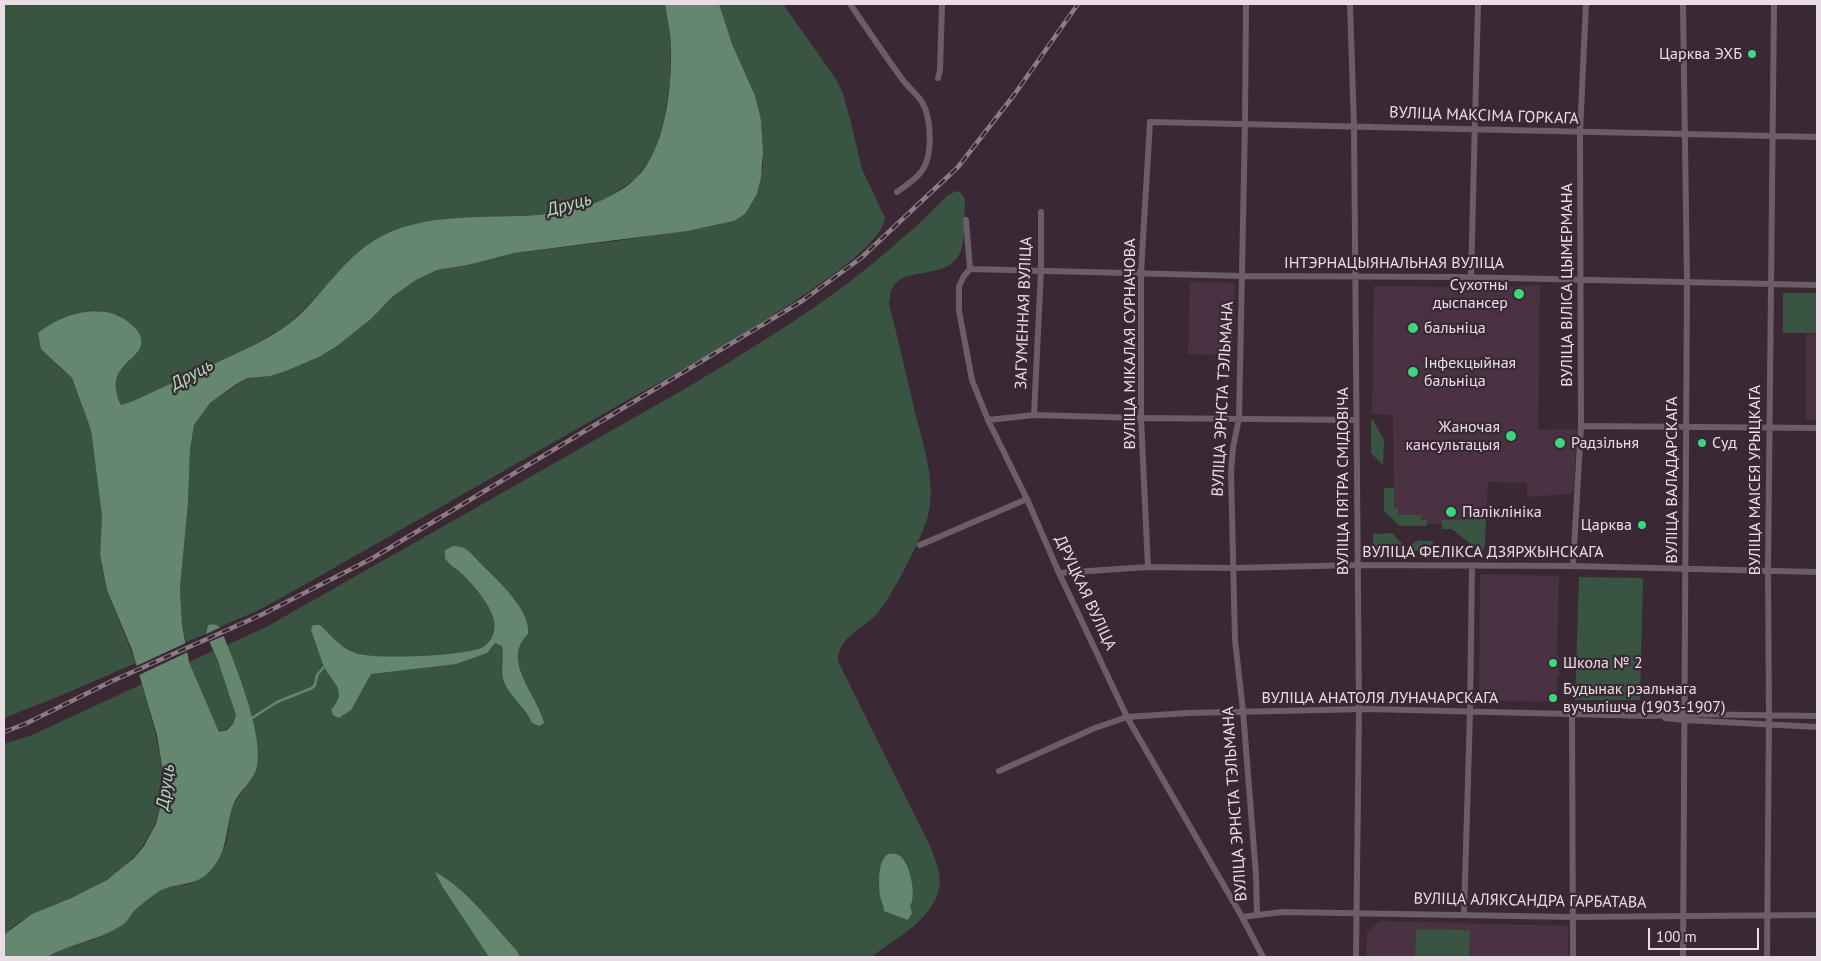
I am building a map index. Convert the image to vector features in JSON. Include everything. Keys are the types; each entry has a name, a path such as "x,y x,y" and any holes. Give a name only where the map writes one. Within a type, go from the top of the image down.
{"street":[{"path":"850,4 903,81 922,103 926,118 930,137 925,163 921,172 897,192"},
{"path":"938,78 940,71 942,4"},
{"name":"ВУЛІЦА ЭРНСТА ТЭЛЬМАНА","path":"1246,4 1239,418 1233,448 1231,472 1235,640 1243,711 1256,876 1256,914"},
{"name":"ВУЛІЦА ПЯТРА СМІДОВІЧА","path":"1350,4 1354,126 1359,709 1356,957"},
{"path":"1471,277 1478,4"},
{"name":"ВУЛІЦА ВІЛІСА ЦЫМЕРМАНА","path":"1573,566 1581,426 1580,132 1586,4"},
{"name":"ВУЛІЦА ВАЛАДАРСКАГА","path":"1683,4 1687,282 1683,957"},
{"name":"ВУЛІЦА МАІСЕЯ УРЫЦКАГА","path":"1768,957 1768,570 1774,4"},
{"name":"ВУЛІЦА МАКСІМА ГОРКАГА","path":"1150,122 1817,137"},
{"name":"ВУЛІЦА МІКАЛАЯ СУРНАЧОВА","path":"1148,567 1141,418 1141,273 1150,122"},
{"name":"ЗАГУМЕННАЯ ВУЛІЦА","path":"1034,415 1041,270 1041,212"},
{"path":"966,220 970,269"},
{"name":"ІНТЭРНАЦЫЯНАЛЬНАЯ ВУЛІЦА","path":"970,269 1242,276 1471,277 1817,285"},
{"name":"ДРУЦКАЯ ВУЛІЦА","path":"970,269 959,286 959,311 972,380 988,420 1027,499 1059,573 1127,717 1242,917 1262,957"},
{"path":"988,420 1034,415 1356,420"},
{"path":"1581,426 1817,428"},
{"path":"920,545 1027,499"},
{"name":"ВУЛІЦА ФЕЛІКСА ДЗЯРЖЫНСКАГА","path":"1059,573 1148,567 1234,568 1357,565 1573,566 1817,572"},
{"path":"1464,915 1472,565"},
{"name":"ВУЛІЦА АНАТОЛЯ ЛУНАЧАРСКАГА","path":"1000,771 1127,717 1243,711 1359,709 1684,717 1817,716"},
{"path":"1572,714 1572,957"},
{"name":"ВУЛІЦА АНАТОЛЯ ЛУНАЧАРСКАГА","path":"1684,717 1769,725 1817,727"},
{"name":"ВУЛІЦА АЛЯКСАНДРА ГАРБАТАВА","path":"1242,917 1282,912 1573,917 1817,915"}],"shaded area":[{"path":"4,4 665,4 671,44 670,80 664,121 653,156 635,179 608,198 573,210 538,215 441,219 317,296 289,324 246,350 121,405 114,388 119,371 138,352 121,316 100,311 85,312 59,367 72,378 91,430 102,516 100,554 107,590 136,663 4,718"},
{"path":"719,4 783,4 836,79 843,94 862,169 885,218 875,238 854,258 820,284 708,355 290,593 259,610 220,627 214,624 208,625 206,634 186,642 182,625 180,588 188,503 190,450 194,425 210,403 247,378 286,371 319,357 337,346 371,319 392,297 416,280 437,270 468,265 514,253 616,241 717,225 734,221 745,214 763,167 761,120 724,23"},
{"path":"957,191 965,199 964,234 960,253 954,262 946,267 915,274 898,282 891,291 889,304 930,475 931,489 928,516 913,553 897,584 875,616 846,640 839,653 838,661 931,848 937,865 940,882 937,895 923,917 914,926 871,957 46,957 60,950 92,940 124,924 133,911 156,892 168,887 190,884 207,874 226,844 232,806 257,766 257,747 243,688 227,645 268,626 743,354 848,283 905,236 948,195"},
{"path":"1190,282 1235,283 1232,355 1188,354"},
{"path":"1540,285 1538,430 1576,429 1574,491 1570,494 1527,497 1527,483 1488,482 1486,519 1442,520 1442,524 1427,524 1427,520 1421,520 1420,515 1398,515 1394,508 1393,415 1372,414 1374,286 1499,288"},
{"path":"1783,293 1817,293 1817,333 1783,333"},
{"path":"1806,334 1817,334 1817,420 1806,420"},
{"path":"1371,420 1373,420 1384,440 1383,465 1371,453"},
{"path":"1384,488 1394,488 1394,508 1398,508 1398,515 1421,515 1421,520 1427,520 1427,526 1400,526 1384,511"},
{"path":"1486,519 1485,545 1482,553 1452,529 1442,529 1442,520"},
{"path":"1392,533 1405,547 1393,555 1373,555 1373,535"},
{"path":"1420,539 1420,541 1433,541 1433,551 1412,551 1408,547"},
{"path":"1441,544 1458,544 1469,553 1442,553"},
{"path":"1480,574 1559,576 1557,655 1559,655 1559,675 1557,675 1557,702 1479,700"},
{"path":"1579,577 1643,578 1640,700 1575,700"},
{"path":"213,651 230,692 236,714 235,721 231,726 219,732 189,662"},
{"path":"142,684 157,739 161,765 162,790 158,814 149,837 132,858 108,879 37,912 19,922 4,935 4,744 32,735"},
{"path":"1380,921 1568,926 1568,957 1366,957 1367,932"},
{"path":"1416,929 1470,930 1469,957 1415,957"}],"water":[{"name":"Друць","path":"665,4 719,4 732,44 755,96 761,120 763,152 761,177 757,194 745,214 734,221 687,231 514,253 468,265 437,270 416,280 392,297 371,319 337,346 319,357 270,376 247,378 210,403 194,425 190,450 188,503 180,588 182,625 189,662 219,732 227,730 233,724 236,715 218,661 206,634 208,625 214,624 220,627 252,716 258,752 255,772 234,803 225,843 219,859 207,874 195,881 161,890 136,909 124,924 99,937 46,957 4,957 4,935 6,933 32,914 71,898 107,880 134,858 144,846 156,824 162,800 163,773 157,735 132,650 107,590 100,554 102,516 91,430 72,378 41,349 38,333 47,326 69,316 93,311 117,315 127,321 140,335 141,346 137,353 125,364 116,380 116,391 121,405 234,355 281,330 301,314 344,266 368,244 400,228 419,223 458,218 537,215 563,212 589,205 613,195 634,180 645,168 660,136 668,98 671,61 671,40"},
{"path":"453,546 464,548 472,554 512,596 524,615 528,634 520,644 518,655 519,667 544,723 539,726 532,723 527,713 508,689 502,674 502,646 495,643 487,653 456,664 371,674 351,710 339,718 333,715 331,710 339,697 338,688 324,667 311,630 313,625 320,625 345,648 365,655 398,657 456,653 481,648 490,641 493,636 494,623 489,607 477,590 446,560 445,550"},
{"path":"888,854 900,856 907,865 913,888 910,906 912,913 908,920 884,911 879,885 880,867"},
{"path":"435,872 446,878 468,897 517,951 520,957 489,957 442,886"}],"pier":[{"path":"223,626 226,635 207,643 204,635"},
{"path":"188,642 190,651 137,676 134,667"}],"waterway":[{"path":"249,720 277,702 312,688 315,685 317,675 324,667"}],"railway":[{"path":"4,732 25,724 110,682 261,615 371,559 802,301 861,258 958,167 1014,95 1078,4"}],"place":[{"name":"Царква ЭХБ","path":"1752,54"},
{"name":"Сухотны дыспансер","path":"1519,294"},
{"name":"бальніца","path":"1413,328"},
{"name":"Інфекцыйная бальніца","path":"1413,372"},
{"name":"Жаночая кансультацыя","path":"1511,436"},
{"name":"Радзільня","path":"1560,443"},
{"name":"Суд","path":"1702,443"},
{"name":"Паліклініка","path":"1451,512"},
{"name":"Царква","path":"1642,525"},
{"name":"Школа № 2","path":"1553,663"},
{"name":"Будынак рэальнага вучылішча (1903-1907)","path":"1553,698"}]}
